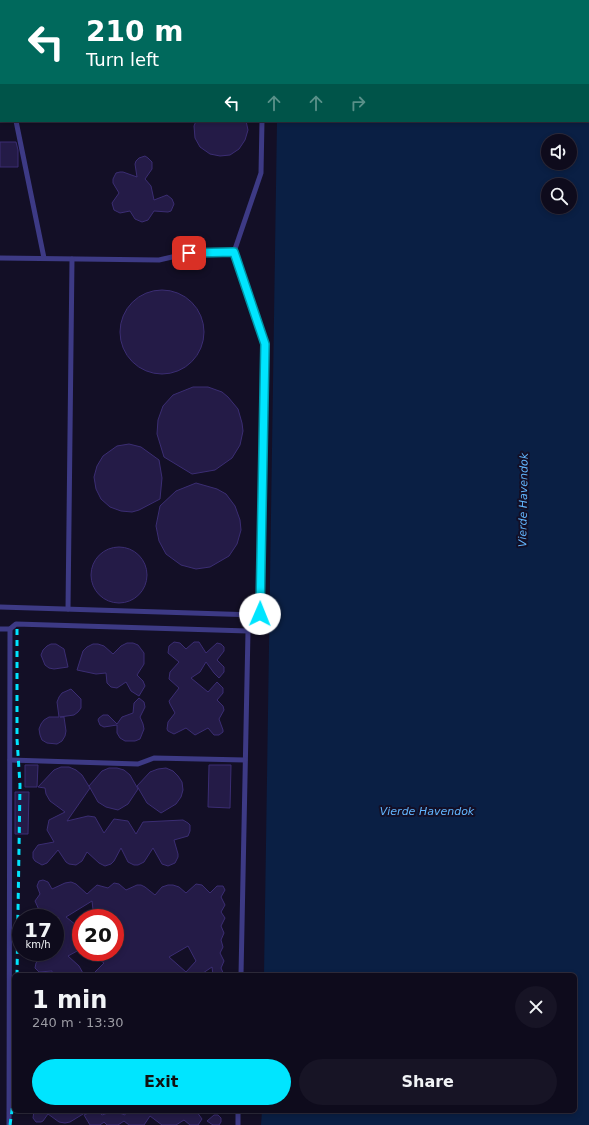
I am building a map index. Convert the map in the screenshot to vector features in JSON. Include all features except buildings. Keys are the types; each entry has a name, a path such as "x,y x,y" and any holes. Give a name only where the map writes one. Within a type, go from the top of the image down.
{"lane":[{"path":"16,122 44,258"},
{"path":"0,607 260,614 265,344 234,252 261,173 262,122"},
{"path":"0,258 159,260 189,253 234,252"},
{"path":"68,609 72,259"},
{"path":"0,629 10,629 16,624 248,632 241,973"},
{"path":"10,629 10,1125"},
{"path":"10,760 138,764 154,758 245,760"},
{"path":"238,1113 238,1125"}],"water":[{"name":"Vierde Havendok","path":"277,122 589,122 589,1125 261,1125 262,1113 577,1113 577,973 264,973"}],"railway":[{"path":"17,629 17,739 20,785 17,973"},
{"path":"10,1125 12,1110"}],"route":[{"path":"189,253 234,252 265,344 260,614"}]}
